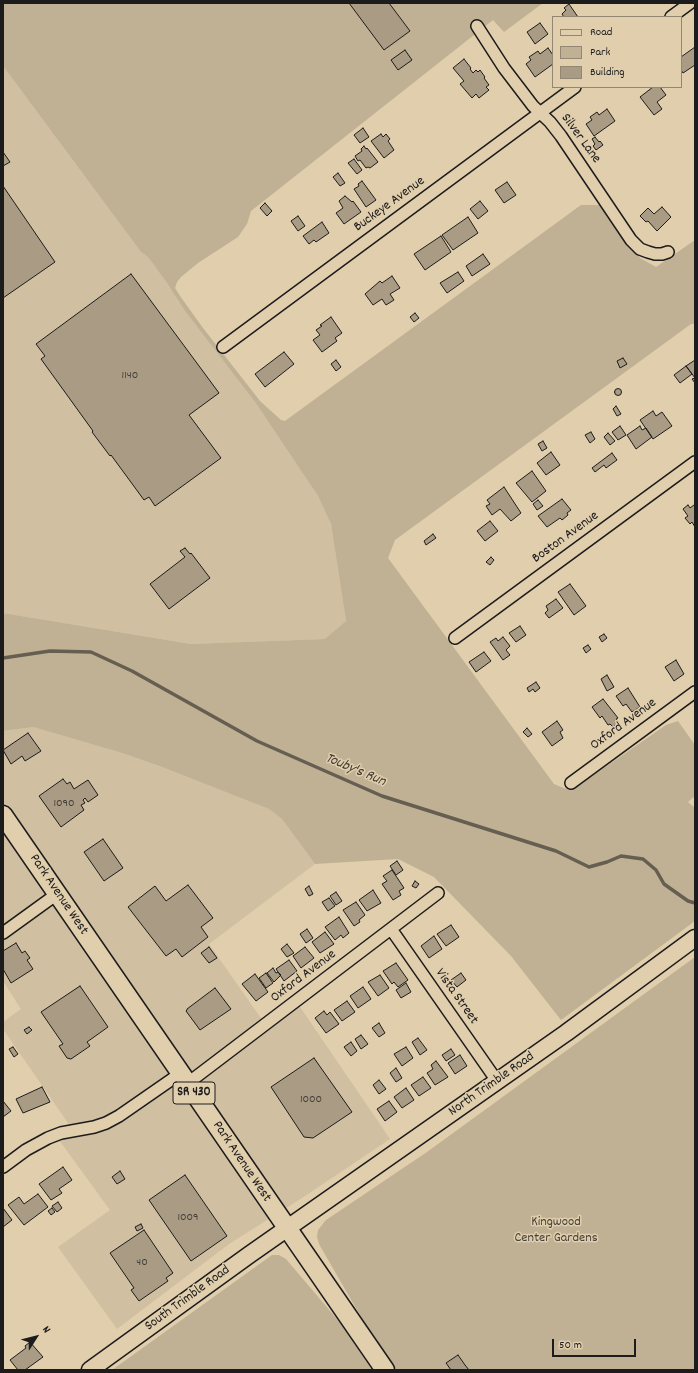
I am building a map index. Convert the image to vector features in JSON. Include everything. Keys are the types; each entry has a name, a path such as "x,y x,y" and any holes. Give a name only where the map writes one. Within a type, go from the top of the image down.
{"main road":[{"name":"Park Avenue West","path":"3,815 385,1370"},
{"name":"North Trimble Road","path":"287,1229 566,1033 695,938"},
{"name":"South Trimble Road","path":"90,1370 287,1229"}],"street":[{"path":"671,16 690,3"},
{"name":"Silver Lane","path":"477,26 504,68 533,106 550,122 561,136 631,240 640,249 648,252 655,254 668,252"},
{"name":"Buckeye Avenue","path":"223,346 574,88"},
{"name":"Boston Avenue","path":"455,638 695,462"},
{"name":"Oxford Avenue","path":"571,783 695,692"},
{"name":"Oxford Avenue","path":"3,1167 26,1150 48,1138 61,1133 94,1128 106,1123 184,1078 391,930 438,893"},
{"path":"3,933 57,894"},
{"name":"Vista Street","path":"391,930 497,1081"}],"shaded area":[{"path":"3,66 141,252 148,257 185,311 255,402 318,496 331,524 346,621 326,639 191,644 3,613"},
{"path":"33,727 122,753 162,767 269,809 282,819 315,864 209,944 265,1024 296,1001 390,1139 302,1198 229,1244 117,1329 58,1247 110,1210 54,1133 70,1126 3,1029 3,1022 21,1009 3,981 3,731"}],"green space":[{"path":"3,3 543,3 504,32 493,20 251,211 247,224 238,237 198,263 177,282 175,288 203,328 260,401 281,420 285,421 581,205 600,205 640,258 656,267 695,240 695,324 691,324 395,540 388,558 554,784 566,789 575,788 666,725 678,721 695,745 695,796 688,802 695,808 695,921 561,1020 511,956 434,877 398,859 315,864 282,819 269,809 122,753 33,727 3,731 3,613 191,644 325,639 346,621 331,524 318,496 255,402 185,311 148,257 141,252 3,66"},
{"name":"Kingwood Center Gardens","path":"695,957 695,1370 397,1370 368,1329 319,1244 317,1237 318,1230 326,1220 427,1152"},
{"path":"272,1255 279,1255 286,1259 342,1325 372,1370 112,1370"}],"building":[{"path":"349,3 389,3 410,31 384,50"},
{"path":"569,4 577,16 563,16 562,14 566,10 564,8"},
{"path":"540,23 548,34 535,44 527,32"},
{"path":"695,47 695,65 683,73 682,72 682,56"},
{"path":"548,48 552,54 552,65 535,77 526,64 531,60 529,57 538,51 540,54"},
{"path":"405,50 412,60 398,70 391,60"},
{"path":"464,59 473,73 476,70 478,72 480,70 489,85 486,87 489,90 479,98 476,94 472,98 460,84 464,81 453,68"},
{"path":"652,88 661,88 666,95 657,102 662,109 654,115 640,97"},
{"path":"607,109 615,121 594,136 586,124 592,120 590,117 597,112 599,115"},
{"path":"363,128 369,137 360,143 354,135"},
{"path":"381,134 383,137 386,134 390,139 388,141 394,150 384,158 371,141"},
{"path":"595,137 603,145 596,150 593,146 595,144 592,139"},
{"path":"364,146 378,162 370,168 366,168 355,156 362,151 361,149"},
{"path":"3,152 10,162 3,166"},
{"path":"354,159 362,170 357,174 348,163"},
{"path":"338,173 345,183 340,186 333,177"},
{"path":"362,181 376,200 366,207 354,189 359,186 358,184"},
{"path":"507,182 516,195 504,203 495,190"},
{"path":"3,186 55,262 3,298"},
{"path":"345,196 352,202 353,201 361,212 344,224 336,213 343,208 339,201"},
{"path":"480,201 488,211 478,219 470,209"},
{"path":"265,203 272,211 267,216 260,208"},
{"path":"662,207 671,217 657,231 648,221 646,222 640,216 648,208 654,214"},
{"path":"298,216 305,226 298,231 291,221"},
{"path":"468,217 478,233 453,250 442,235"},
{"path":"322,222 329,233 316,242 314,240 309,244 303,236"},
{"path":"441,236 451,252 425,270 414,254"},
{"path":"483,254 490,264 472,276 466,266"},
{"path":"458,272 464,281 447,293 440,283"},
{"path":"131,274 219,393 189,415 221,458 155,506 149,497 144,500 92,432 93,431 41,359 45,356 36,344"},
{"path":"392,276 400,288 390,294 394,300 386,305 382,299 373,305 365,294 380,281 382,283"},
{"path":"415,313 419,318 414,322 410,317"},
{"path":"331,317 342,333 335,338 337,341 322,352 313,340 320,335 316,330"},
{"path":"284,352 294,364 265,387 255,374"},
{"path":"623,358 627,364 620,368 617,361"},
{"path":"336,360 341,367 336,371 331,364"},
{"path":"695,360 695,378 686,366"},
{"path":"686,366 692,374 680,383 674,375"},
{"path":"618,389 621,392 618,395 615,392"},
{"path":"616,406 621,414 617,416 613,409"},
{"path":"653,411 656,416 662,412 672,426 653,439 640,420"},
{"path":"620,426 626,435 618,440 612,432"},
{"path":"640,426 642,430 646,428 652,437 636,449 627,435"},
{"path":"591,432 595,439 590,443 585,435"},
{"path":"608,433 615,441 610,445 604,437"},
{"path":"543,441 547,448 542,451 538,444"},
{"path":"551,452 560,465 546,475 537,463"},
{"path":"612,453 617,460 606,468 604,465 595,472 592,468"},
{"path":"532,471 546,491 532,502 516,483"},
{"path":"504,487 521,513 511,521 500,509 492,515 486,506 490,504 487,500"},
{"path":"562,499 571,510 562,520 560,518 547,527 538,516"},
{"path":"538,500 543,506 537,510 533,504"},
{"path":"688,505 690,508 694,505 695,506 695,527 692,522 690,524 685,518 688,516 683,509"},
{"path":"490,521 498,531 485,541 477,531"},
{"path":"433,534 436,538 426,545 424,541"},
{"path":"185,548 190,554 191,553 210,578 169,609 150,584 185,557 180,551"},
{"path":"491,557 494,560 490,565 486,562"},
{"path":"570,584 586,606 574,615 558,592"},
{"path":"556,599 563,608 549,618 545,613 548,610 546,606"},
{"path":"520,626 526,635 516,642 509,633"},
{"path":"604,634 607,638 602,642 599,637"},
{"path":"503,637 510,646 506,650 510,655 503,660 490,642 496,638 498,641"},
{"path":"588,645 591,649 586,653 583,648"},
{"path":"484,652 491,661 476,672 469,662"},
{"path":"676,660 684,674 674,681 665,667"},
{"path":"607,675 614,687 607,691 601,679"},
{"path":"536,682 540,688 535,692 533,689 529,692 527,688"},
{"path":"628,688 640,707 632,712 626,704 623,706 616,696"},
{"path":"603,699 618,718 616,719 619,722 613,727 610,724 608,725 602,716 600,718 592,707"},
{"path":"557,721 563,730 560,732 563,738 552,746 542,732"},
{"path":"527,728 532,734 528,737 523,732"},
{"path":"28,733 41,751 25,761 22,756 11,764 3,750"},
{"path":"63,779 67,784 70,782 74,789 88,780 98,795 88,802 85,798 83,800 85,803 81,805 84,810 61,827 39,796"},
{"path":"103,839 123,868 104,881 84,852"},
{"path":"397,861 403,870 396,875 390,866"},
{"path":"392,870 404,888 399,891 401,895 393,900 382,884 387,881 383,876"},
{"path":"415,881 419,884 416,888 412,886"},
{"path":"188,885 213,918 201,927 208,937 182,957 176,949 166,956 128,907 155,886 166,901"},
{"path":"309,886 313,894 309,896 305,889"},
{"path":"373,890 381,903 367,911 359,900"},
{"path":"336,892 342,901 336,905 330,896"},
{"path":"329,898 335,906 328,911 322,902"},
{"path":"356,902 365,915 359,920 360,922 354,926 343,910"},
{"path":"339,917 349,933 343,938 341,935 335,940 325,927"},
{"path":"451,925 459,937 446,946 437,934"},
{"path":"307,929 313,938 306,943 300,934"},
{"path":"325,932 334,944 320,953 312,942"},
{"path":"434,936 442,949 429,958 421,946"},
{"path":"16,943 22,953 25,951 30,958 27,960 33,969 11,983 3,969 3,951"},
{"path":"287,944 294,953 287,957 281,949"},
{"path":"209,947 217,958 209,963 201,953"},
{"path":"305,947 314,958 301,968 293,956"},
{"path":"289,960 297,971 284,981 276,969"},
{"path":"396,963 408,980 398,987 394,982 392,984 383,971"},
{"path":"273,968 276,973 278,972 281,975 274,982 267,973"},
{"path":"266,973 273,983 266,988 259,978"},
{"path":"461,973 466,980 457,987 451,980"},
{"path":"255,974 268,992 256,1001 242,984"},
{"path":"380,975 389,988 378,996 368,982"},
{"path":"406,983 411,992 401,998 396,990"},
{"path":"80,986 108,1027 87,1042 90,1046 71,1059 67,1058 59,1046 63,1044 41,1012"},
{"path":"363,987 371,999 358,1008 350,996"},
{"path":"215,988 231,1009 200,1030 186,1011"},
{"path":"347,1001 355,1012 342,1021 334,1010"},
{"path":"324,1011 327,1015 330,1012 339,1024 326,1033 315,1018"},
{"path":"379,1023 385,1033 379,1037 372,1028"},
{"path":"29,1027 32,1030 27,1034 24,1030"},
{"path":"361,1035 368,1044 361,1049 355,1039"},
{"path":"418,1038 427,1050 420,1055 412,1042"},
{"path":"351,1042 357,1051 351,1056 344,1047"},
{"path":"13,1047 18,1054 14,1057 9,1049"},
{"path":"406,1047 413,1058 402,1066 394,1054"},
{"path":"451,1049 455,1055 446,1061 442,1055"},
{"path":"460,1055 467,1066 455,1074 448,1063"},
{"path":"314,1058 352,1112 313,1138 304,1137 271,1087"},
{"path":"436,1061 448,1077 435,1085 427,1073 433,1069 431,1065"},
{"path":"396,1068 402,1078 396,1082 390,1073"},
{"path":"423,1077 431,1088 419,1096 411,1085"},
{"path":"379,1080 386,1089 379,1094 373,1085"},
{"path":"42,1087 50,1102 23,1113 16,1099"},
{"path":"406,1088 414,1100 402,1108 394,1097"},
{"path":"3,1101 11,1111 3,1117"},
{"path":"389,1101 397,1112 385,1121 377,1109"},
{"path":"63,1167 72,1180 59,1189 62,1193 51,1200 39,1184"},
{"path":"120,1171 125,1179 117,1184 112,1177"},
{"path":"185,1175 227,1236 191,1261 149,1200"},
{"path":"38,1194 48,1207 24,1225 8,1205 19,1197 24,1204"},
{"path":"58,1202 62,1208 57,1212 52,1206"},
{"path":"3,1208 12,1220 3,1227"},
{"path":"52,1208 55,1212 51,1215 48,1211"},
{"path":"141,1224 143,1228 137,1231 135,1227"},
{"path":"144,1230 173,1273 166,1278 168,1281 139,1301 131,1290 134,1288 110,1253"},
{"path":"30,1342 43,1357 25,1370 18,1370 10,1360 26,1348 25,1346"},
{"path":"458,1355 469,1370 451,1370 446,1363"}],"waterway":[{"name":"Touby's Run","path":"3,658 50,651 91,652 132,671 257,741 382,796 556,851 589,867 621,856 643,859 656,870 664,884 688,901 695,903"}]}
